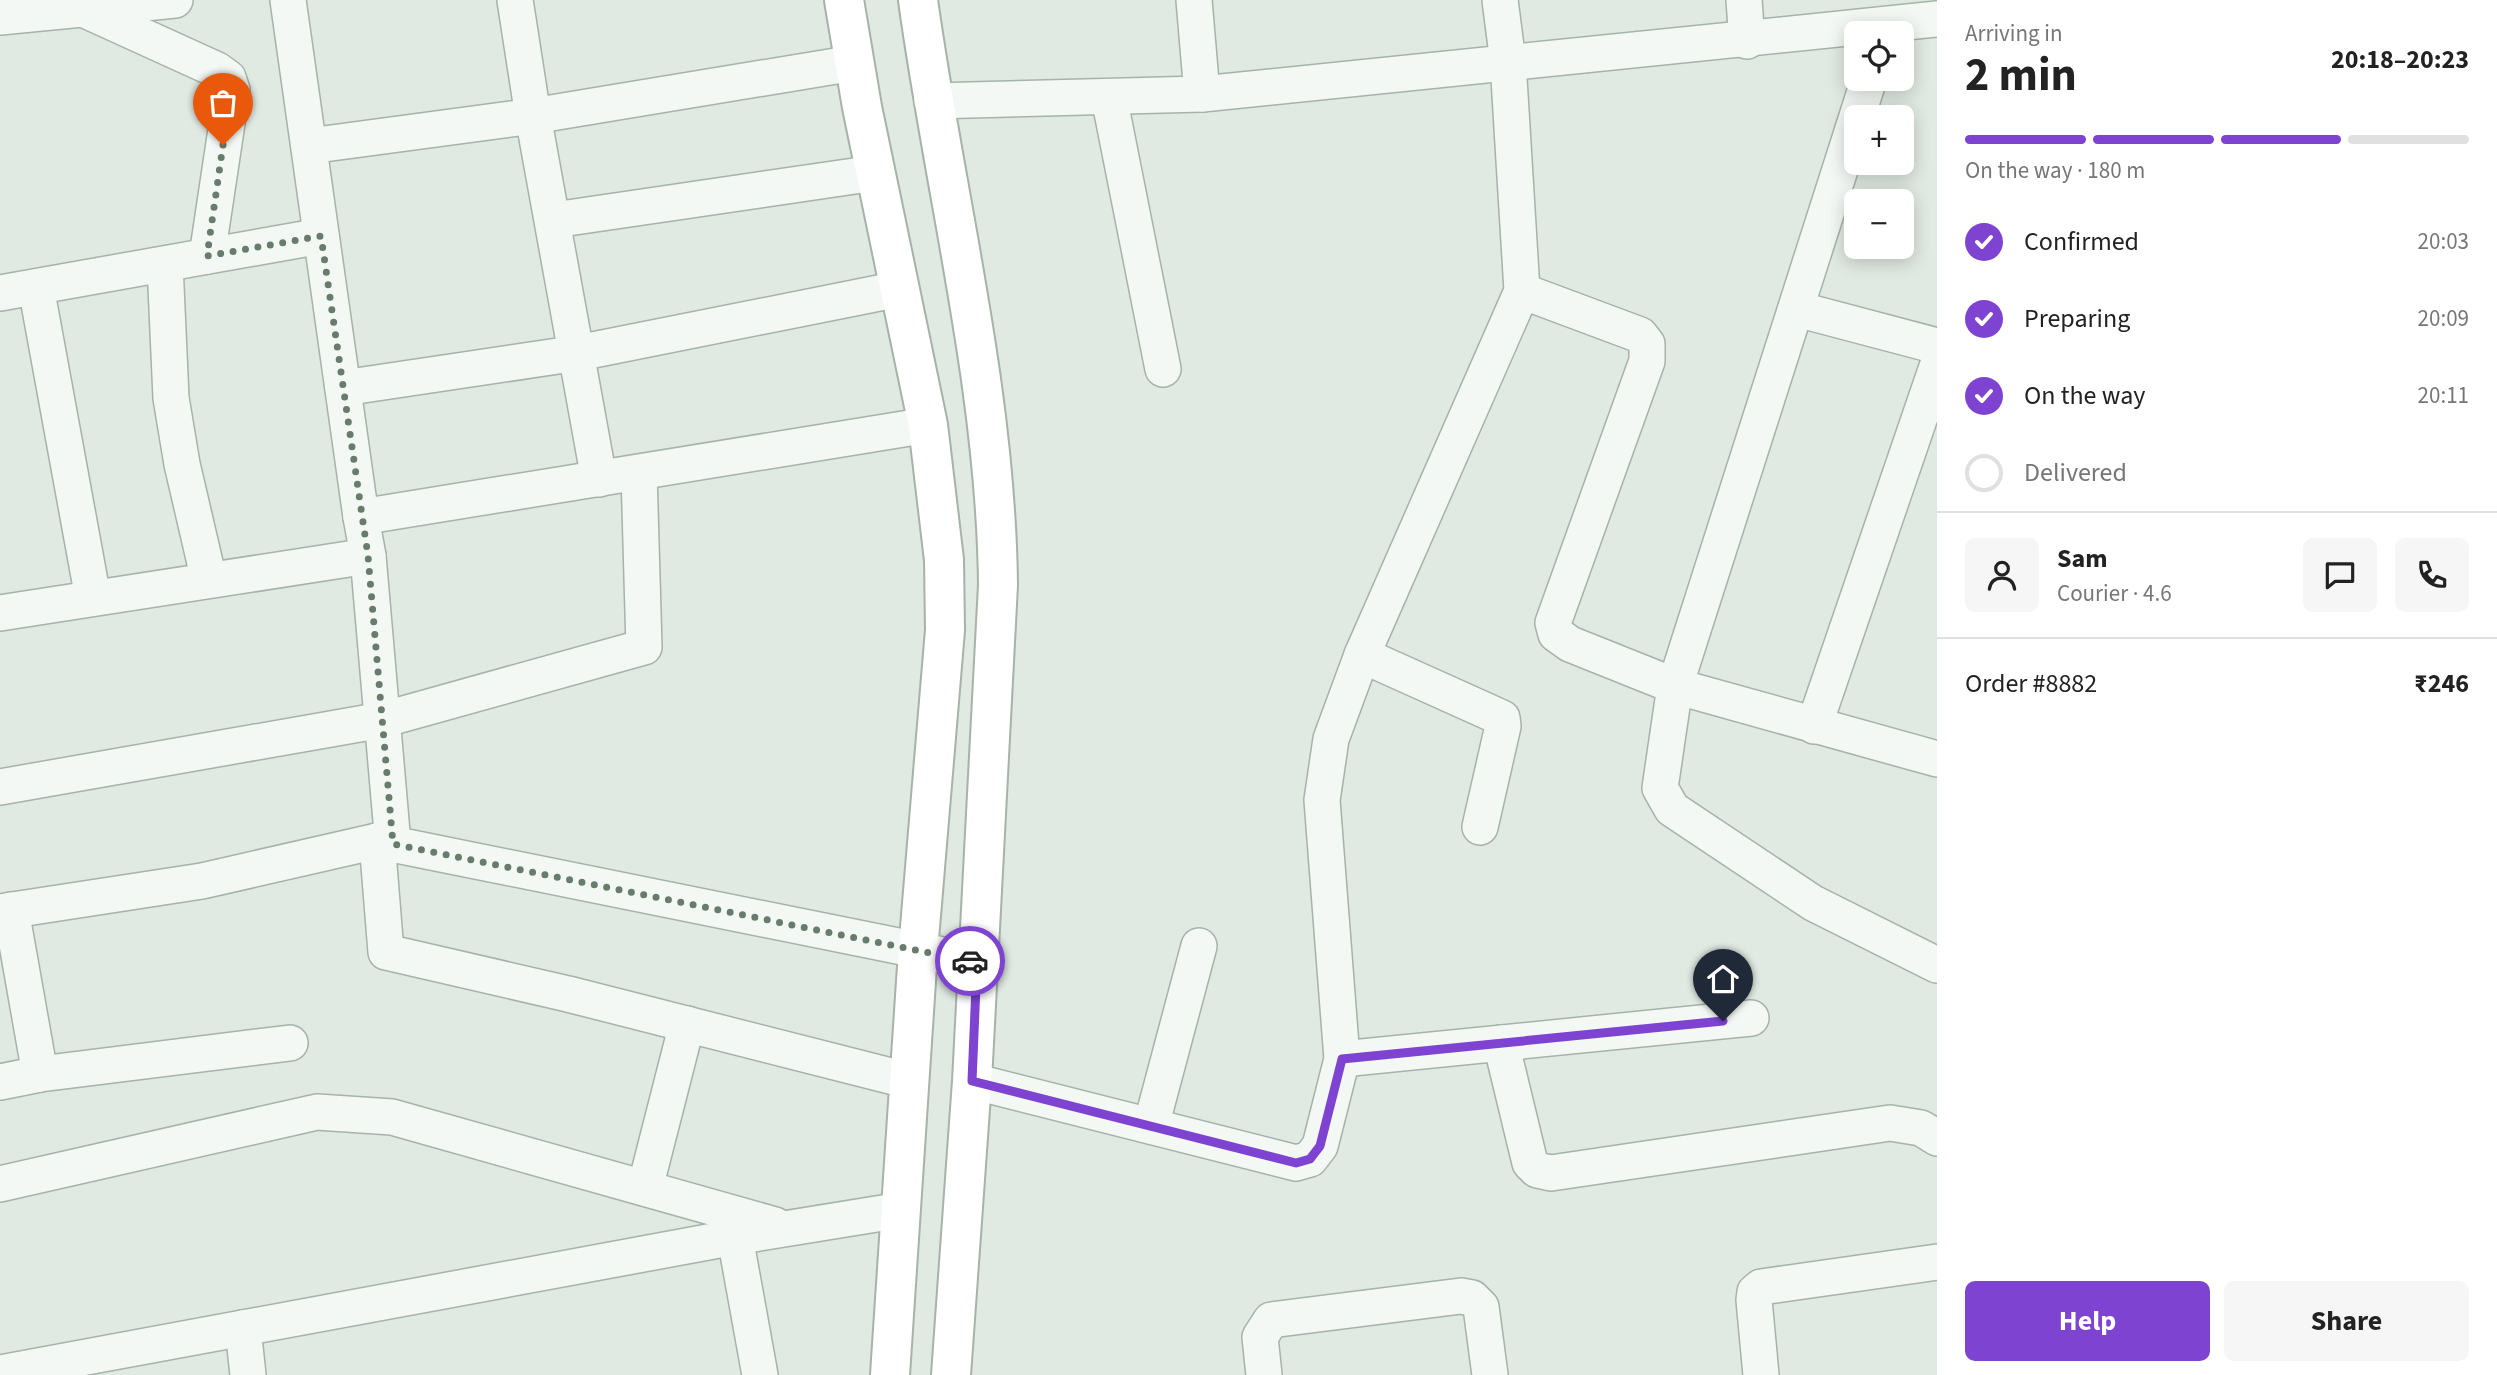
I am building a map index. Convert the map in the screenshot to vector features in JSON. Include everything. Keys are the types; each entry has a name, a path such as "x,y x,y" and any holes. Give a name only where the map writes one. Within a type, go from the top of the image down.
{"street":[{"path":"0,17 174,0"},
{"path":"288,0 368,556 382,720 386,952 910,1081"},
{"path":"515,0 533,116 599,479"},
{"path":"844,0 875,173 928,425 944,560 945,631 918,951 890,1375"},
{"path":"918,0 932,101 987,415 997,512 998,585 972,1081 951,1375"},
{"path":"1194,0 1202,94"},
{"path":"972,1081 1296,1163 1310,1159 1320,1146 1342,1059 1322,800 1331,739 1362,655 1522,292 1508,62 1500,0"},
{"path":"1744,0 1747,40"},
{"path":"83,9 218,70 228,78 232,90 207,256"},
{"path":"1914,23 1937,19"},
{"path":"932,101 1202,94 1508,62 1844,32"},
{"path":"309,146 533,116 854,63"},
{"path":"1865,91 1675,686 1660,788 1672,809 1813,903 1937,965"},
{"path":"1109,97 1163,369"},
{"path":"554,220 875,173"},
{"path":"0,293 321,236"},
{"path":"165,264 171,398 182,464 209,580"},
{"path":"36,287 93,598"},
{"path":"343,388 578,353 899,289"},
{"path":"1522,292 1640,334 1647,344 1647,361 1553,623 1556,634 1570,645 1675,686 1814,726 1936,755"},
{"path":"1797,309 1937,346"},
{"path":"1814,726 1937,367"},
{"path":"361,517 928,425"},
{"path":"0,788 382,720 644,647 639,473"},
{"path":"0,613 368,556"},
{"path":"1362,655 1502,718 1503,726 1480,827"},
{"path":"40,1074 5,911 202,881 385,842 977,962"},
{"path":"1151,1126 1199,946"},
{"path":"1342,1059 1751,1018"},
{"path":"645,1188 687,1024"},
{"path":"0,1082 40,1074 290,1043"},
{"path":"1501,1043 1530,1163 1537,1170 1550,1173 1890,1123 1921,1128 1937,1138"},
{"path":"0,1184 317,1112 392,1117 786,1228"},
{"path":"0,1373 93,1365 243,1328 735,1237 901,1210"},
{"path":"735,1237 760,1375"},
{"path":"1761,1375 1754,1300 1755,1292 1761,1287 1937,1262"},
{"path":"1264,1375 1260,1337 1263,1327 1271,1320 1461,1296 1472,1298 1481,1307 1490,1375"},
{"path":"243,1328 248,1375"}],"way so far":[{"path":"223,145 207,256 321,236 368,556 393,844 970,961"}],"route":[{"path":"970,961 977,962 972,1081 1296,1163 1310,1159 1320,1146 1342,1059 1723,1021"}]}
